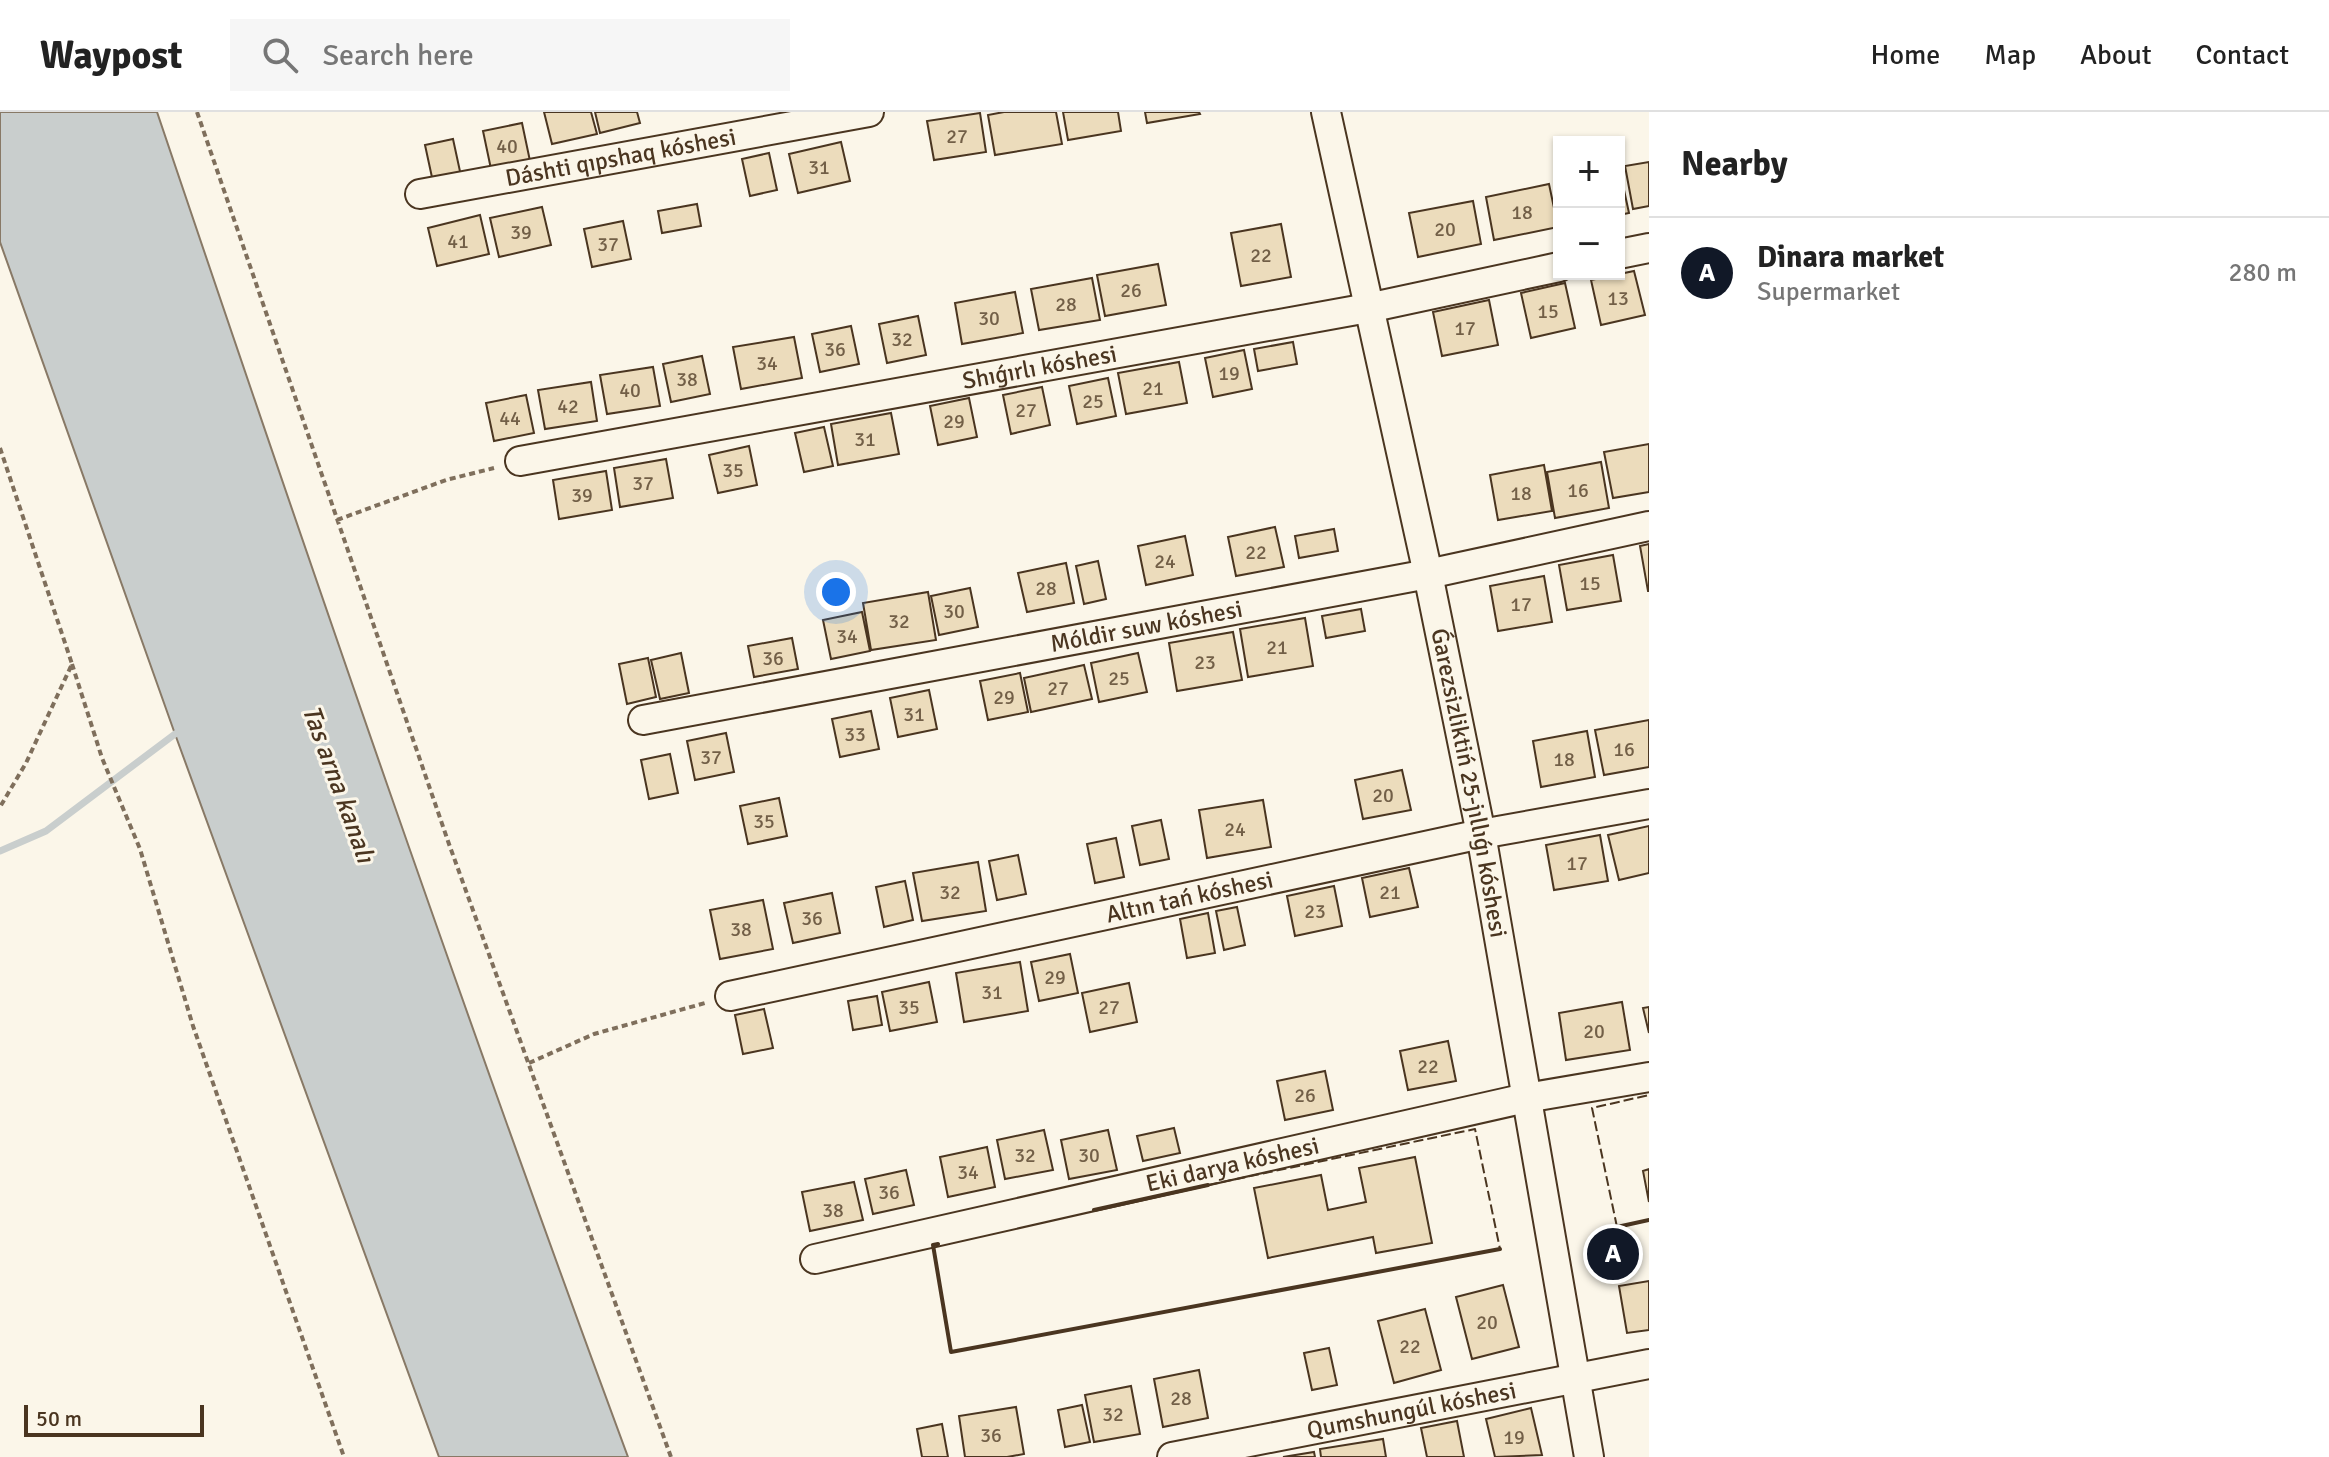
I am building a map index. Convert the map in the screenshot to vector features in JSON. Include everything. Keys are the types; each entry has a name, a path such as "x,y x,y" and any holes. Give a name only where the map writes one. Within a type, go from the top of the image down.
{"street":[{"name":"Dáshti qıpshaq kóshesi","path":"420,194 869,112"},
{"name":"Ǵarezsizliktiń 25-jıllıǵı kóshesi","path":"1326,112 1428,574 1481,834 1589,1457"},
{"path":"1625,253 1649,248"},
{"name":"Shıǵırlı kóshesi","path":"520,461 1368,308 1553,268"},
{"name":"Móldir suw kóshesi","path":"643,720 1428,574 1649,526"},
{"name":"Altın tań kóshesi","path":"730,996 1481,834 1649,804"},
{"name":"Eki darya kóshesi","path":"815,1259 1526,1098 1649,1077"},
{"name":"Qumshungúl kóshesi","path":"1172,1457 1649,1364"}],"path":[{"path":"197,112 449,844 671,1457"},
{"path":"0,448 102,758 140,849 193,1026 344,1457"},
{"path":"337,520 446,480 520,461"},
{"path":"0,807 26,763 72,664"},
{"path":"529,1063 594,1034 730,996"}],"water":[{"name":"Tas arna kanalı","path":"0,112 157,112 388,786 628,1457 439,1457 175,734 0,242"}],"building":[{"path":"544,112 591,112 597,134 552,144"},
{"path":"595,112 637,112 640,123 600,133"},
{"path":"1056,112 1062,144 995,155 988,115"},
{"path":"1063,112 1118,112 1121,131 1068,140"},
{"path":"1145,112 1199,112 1200,114 1147,123"},
{"path":"980,113 986,152 934,160 927,121"},
{"path":"522,123 530,161 491,169 483,131"},
{"path":"453,139 461,176 433,182 425,145"},
{"path":"841,142 850,181 798,193 789,154"},
{"path":"769,153 777,190 750,196 742,159"},
{"path":"1649,162 1649,206 1633,209 1625,166"},
{"path":"1549,184 1553,228 1494,240 1486,197"},
{"path":"1473,201 1481,244 1418,257 1409,213"},
{"path":"697,204 701,226 662,233 658,211"},
{"path":"542,207 551,245 499,257 490,218"},
{"path":"480,215 489,254 437,266 428,228"},
{"path":"623,221 631,259 592,267 584,229"},
{"path":"1281,224 1291,277 1241,286 1231,233"},
{"path":"1158,264 1166,305 1105,316 1097,275"},
{"path":"1634,271 1645,315 1601,325 1591,280 1625,280 1625,273"},
{"path":"1092,278 1100,320 1039,330 1031,289"},
{"path":"1565,283 1575,328 1531,338 1521,293"},
{"path":"1015,292 1023,333 962,344 955,303"},
{"path":"1489,300 1498,345 1442,356 1433,312"},
{"path":"918,316 926,355 887,363 879,324"},
{"path":"851,326 859,364 820,372 812,334"},
{"path":"794,337 802,378 741,389 733,347"},
{"path":"1293,342 1297,364 1258,371 1254,349"},
{"path":"1244,350 1252,389 1213,397 1205,358"},
{"path":"702,356 710,394 671,402 663,364"},
{"path":"1179,362 1187,403 1126,414 1118,373"},
{"path":"653,367 660,406 607,414 600,375"},
{"path":"1108,378 1116,416 1077,424 1069,386"},
{"path":"591,382 597,421 545,429 538,390"},
{"path":"1042,387 1050,425 1011,434 1003,395"},
{"path":"526,395 534,433 494,441 486,403"},
{"path":"969,398 977,437 938,445 930,406"},
{"path":"891,413 899,454 838,465 831,424"},
{"path":"824,427 833,466 804,472 795,433"},
{"path":"1649,444 1649,492 1613,498 1604,452"},
{"path":"749,446 757,485 718,493 709,455"},
{"path":"666,459 673,498 620,507 614,468"},
{"path":"1601,462 1609,508 1555,518 1547,472"},
{"path":"1544,465 1552,511 1498,520 1490,475"},
{"path":"606,471 612,510 559,519 553,480"},
{"path":"1275,527 1284,567 1236,576 1228,537"},
{"path":"1334,529 1338,551 1299,558 1295,536"},
{"path":"1185,536 1193,575 1146,585 1138,546"},
{"path":"1649,544 1649,591 1648,591 1640,546"},
{"path":"1613,555 1621,601 1567,610 1559,565"},
{"path":"1098,561 1106,599 1084,604 1076,566"},
{"path":"1066,563 1074,603 1027,612 1018,573"},
{"path":"1544,576 1552,622 1498,631 1490,586"},
{"path":"970,588 978,627 939,635 931,596"},
{"path":"928,592 936,640 871,650 863,603"},
{"path":"1361,609 1365,631 1326,638 1322,616"},
{"path":"862,612 870,651 831,659 823,620"},
{"path":"1305,618 1313,666 1248,677 1240,629"},
{"path":"1233,632 1242,680 1177,691 1169,643"},
{"path":"792,638 798,669 754,677 748,646"},
{"path":"681,653 689,693 660,699 651,660"},
{"path":"1138,653 1147,692 1099,702 1091,663"},
{"path":"648,658 656,697 627,704 619,664"},
{"path":"1084,665 1092,699 1031,712 1024,678"},
{"path":"1020,673 1028,712 988,720 980,681"},
{"path":"929,690 937,729 898,737 890,698"},
{"path":"871,711 879,749 840,757 832,719"},
{"path":"1649,720 1649,767 1604,775 1595,730"},
{"path":"1587,731 1595,777 1541,787 1533,741"},
{"path":"726,733 734,772 695,780 687,741"},
{"path":"670,754 678,793 649,799 641,760"},
{"path":"1402,770 1411,810 1363,819 1355,780"},
{"path":"779,798 787,836 748,844 740,806"},
{"path":"1263,800 1271,847 1207,858 1199,810"},
{"path":"1161,820 1169,859 1140,865 1132,826"},
{"path":"1649,826 1649,873 1619,880 1608,835"},
{"path":"1600,835 1608,881 1554,890 1546,845"},
{"path":"1116,838 1124,877 1095,883 1087,844"},
{"path":"1018,855 1026,894 997,900 989,861"},
{"path":"978,862 986,911 922,921 913,873"},
{"path":"1409,868 1418,907 1370,917 1362,878"},
{"path":"905,881 913,920 884,927 876,887"},
{"path":"1334,886 1342,926 1295,936 1287,896"},
{"path":"832,893 840,933 793,943 784,903"},
{"path":"763,900 773,949 720,959 710,910"},
{"path":"1237,907 1245,945 1224,950 1216,911"},
{"path":"1208,913 1215,953 1187,958 1180,919"},
{"path":"1070,954 1078,993 1039,1001 1031,962"},
{"path":"1020,962 1028,1011 964,1022 956,973"},
{"path":"929,982 937,1022 890,1031 882,992"},
{"path":"1129,983 1137,1022 1090,1032 1082,993"},
{"path":"877,996 882,1025 853,1030 848,1001"},
{"path":"1622,1002 1630,1050 1566,1060 1559,1013"},
{"path":"1649,1007 1649,1033 1643,1008"},
{"path":"764,1009 773,1048 743,1054 735,1015"},
{"path":"1448,1041 1456,1081 1408,1090 1400,1051"},
{"path":"1325,1071 1333,1110 1285,1120 1277,1081"},
{"path":"1174,1128 1180,1153 1143,1161 1137,1136"},
{"path":"1044,1130 1053,1170 1005,1179 997,1140"},
{"path":"1108,1130 1117,1170 1069,1179 1061,1140"},
{"path":"987,1147 995,1187 948,1197 940,1157"},
{"path":"1415,1157 1432,1243 1376,1253 1373,1237 1268,1258 1254,1188 1321,1175 1328,1210 1366,1202 1359,1168"},
{"path":"1649,1169 1649,1202 1643,1171"},
{"path":"906,1170 914,1205 873,1214 865,1179"},
{"path":"854,1182 863,1220 810,1231 802,1192"},
{"path":"1649,1281 1649,1330 1627,1333 1619,1286"},
{"path":"1503,1285 1519,1347 1472,1359 1456,1297"},
{"path":"1425,1309 1441,1370 1394,1383 1378,1321"},
{"path":"1329,1348 1337,1385 1312,1390 1304,1353"},
{"path":"1199,1370 1208,1418 1163,1427 1154,1379"},
{"path":"1131,1386 1140,1434 1094,1442 1085,1395"},
{"path":"1082,1405 1090,1442 1065,1447 1058,1410"},
{"path":"1016,1407 1024,1454 965,1457 959,1416"},
{"path":"1531,1408 1542,1455 1495,1457 1486,1419"},
{"path":"1457,1421 1464,1457 1427,1457 1421,1428"},
{"path":"942,1424 948,1457 922,1457 917,1429"},
{"path":"1383,1439 1386,1457 1321,1457 1320,1449"},
{"path":"1314,1452 1315,1457 1283,1457"}],"waterway":[{"path":"0,851 46,831 175,734"}],"fence":[{"path":"1617,1227 1592,1108 1649,1095"},
{"path":"1208,1185 1475,1129 1500,1249"}],"wall":[{"path":"1094,1210 1208,1185"},
{"path":"1617,1227 1649,1220"},
{"path":"938,1244 933,1245 951,1352 1500,1249"}],"place":[{"name":"Dinara market","path":"1613,1254"}]}
